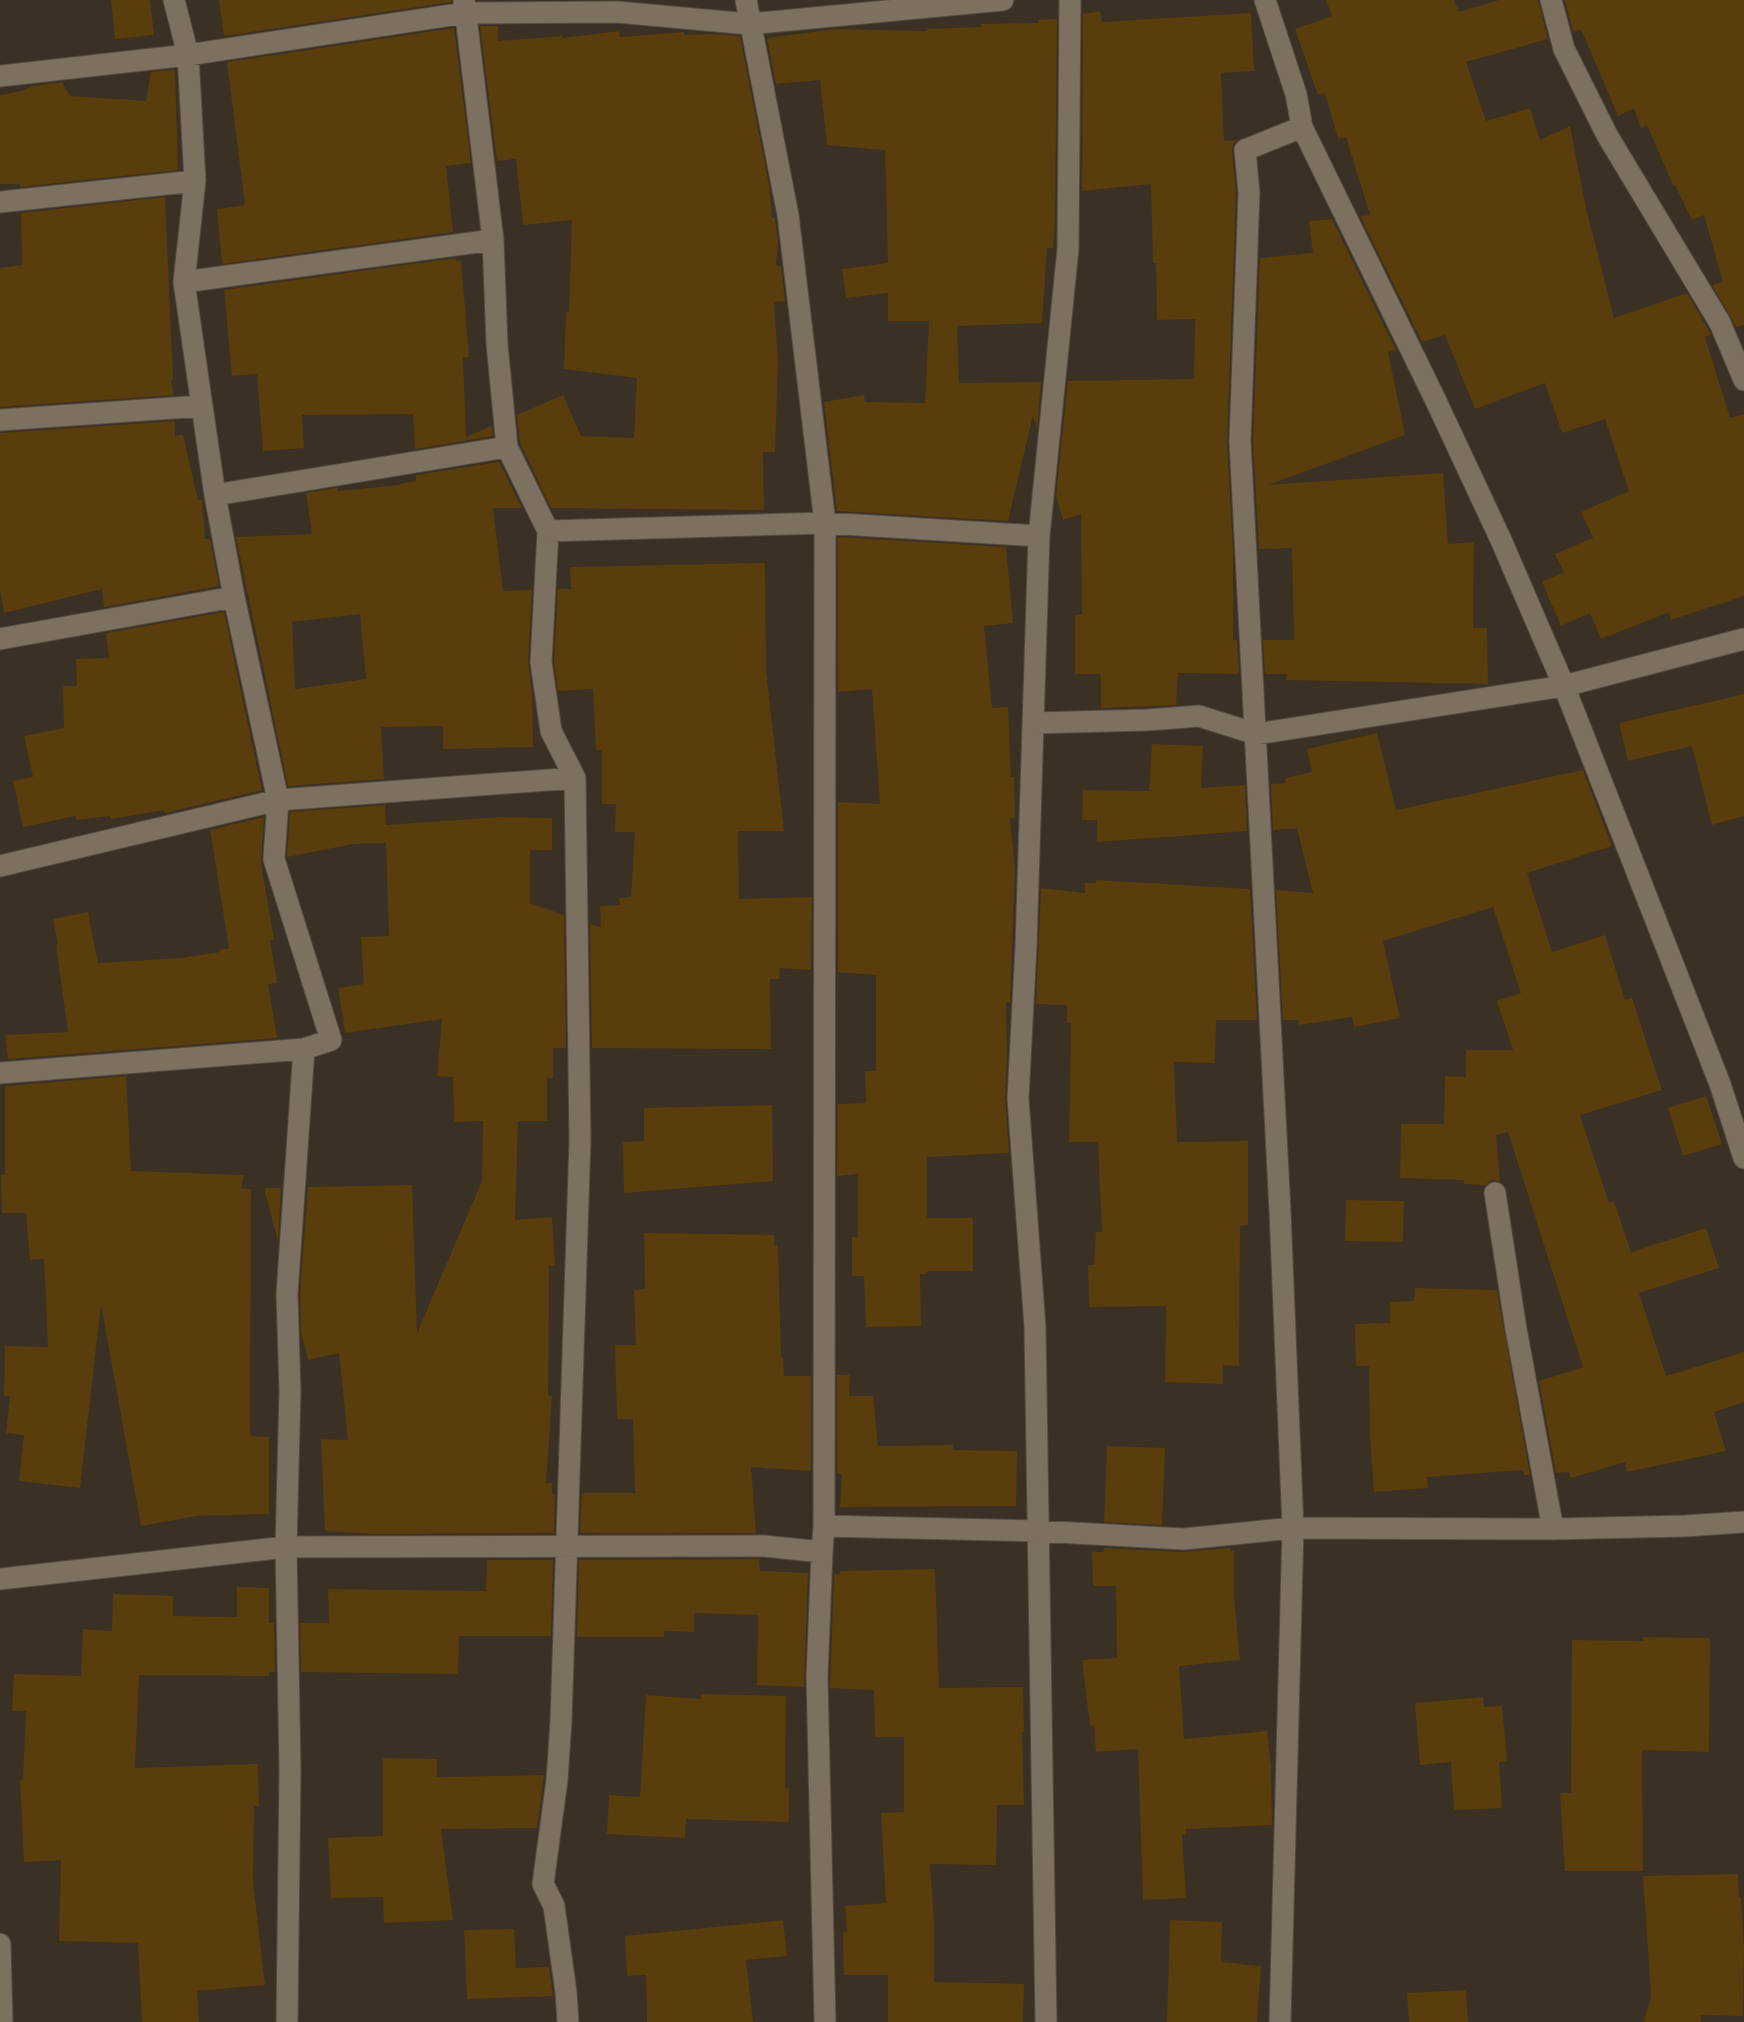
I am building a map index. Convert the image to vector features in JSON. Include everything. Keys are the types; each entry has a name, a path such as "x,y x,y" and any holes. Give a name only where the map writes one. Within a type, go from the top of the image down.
{"street":[{"path":"0,1073 304,1049 331,1040 274,859 278,800 215,495 184,282 195,181 188,55 174,0"},
{"path":"746,0 788,215 825,523 824,1525 817,1677 825,2022"},
{"path":"0,76 188,55 464,7 617,12 750,24 1003,0"},
{"path":"1046,2022 1035,1327 1018,1099 1027,946 1039,536 1068,249 1070,0"},
{"path":"1265,0 1296,94 1302,127 1501,540 1564,687 1720,1084 1744,1158"},
{"path":"1551,0 1564,49 1607,135 1720,323 1744,380"},
{"path":"464,7 493,240 497,344 507,447 548,531 541,662 551,731 575,778 579,1140 561,1721 557,1780 543,1884 554,1906 568,2022"},
{"path":"1280,2022 1293,1528 1280,1211 1240,441 1249,193 1245,150 1302,127"},
{"path":"0,202 195,181"},
{"path":"184,282 493,240"},
{"path":"0,420 202,406"},
{"path":"215,495 507,447"},
{"path":"548,531 825,523 1039,536"},
{"path":"0,639 234,597"},
{"path":"1034,723 1199,716 1256,734 1564,687 1744,639"},
{"path":"0,866 278,800 575,778"},
{"path":"286,2022 290,1771 286,1547 290,1391 287,1294 304,1049"},
{"path":"1496,1193 1518,1342 1553,1529"},
{"path":"824,1525 1038,1531 1184,1539 1293,1528 1553,1529 1744,1522"},
{"path":"0,1579 286,1547 764,1546 822,1552"},
{"path":"0,1944 2,2022"}],"building":[{"path":"111,0 150,0 154,35 115,39"},
{"path":"219,0 451,0 451,2 224,36"},
{"path":"1326,0 1454,0 1459,12 1499,0 1538,0 1548,39 1466,62 1486,121 1530,108 1540,140 1570,126 1586,208 1614,318 1687,293 1708,329 1711,335 1705,337 1730,418 1744,414 1744,596 1671,620 1669,612 1601,639 1590,613 1561,626 1542,582 1564,572 1555,554 1593,538 1581,512 1629,491 1605,419 1562,433 1545,383 1475,409 1445,335 1422,342 1360,216 1370,215 1346,137 1338,139 1325,93 1318,95 1295,29 1332,16"},
{"path":"1565,0 1744,0 1744,325 1736,327 1712,285 1723,282 1704,215 1692,220 1673,185 1647,125 1641,128 1634,108 1618,116 1581,29 1573,32"},
{"path":"1100,11 1102,22 1251,13 1254,71 1221,73 1224,141 1237,140 1232,151 1236,193 1227,442 1233,550 1233,640 1237,640 1239,674 1178,673 1176,705 1101,708 1101,674 1075,674 1075,615 1082,615 1081,514 1063,520 1056,496 1068,381 1194,379 1195,319 1157,320 1151,184 1082,191 1083,14"},
{"path":"1057,19 1055,222 1053,248 1047,248 1042,323 957,326 959,383 1041,382 1037,428 1033,415 1008,521 837,511 824,402 864,395 865,402 925,403 929,321 888,321 888,293 846,298 842,269 888,263 885,150 827,145 820,80 776,84 767,38 836,29 927,31 981,27 981,24 1038,23 1038,20"},
{"path":"480,26 498,26 498,41 562,38 619,31 620,37 684,32 685,35 740,36 769,185 772,218 775,218 778,243 776,266 781,266 785,301 774,302 778,361 775,452 763,452 764,510 551,508 520,443 517,415 563,395 581,436 634,438 637,378 564,369 572,220 523,225 516,159 497,161"},
{"path":"454,28 471,163 446,166 453,232 222,264 217,209 245,205 227,62"},
{"path":"175,70 178,170 20,187 20,184 0,184 0,95 22,91 32,86 62,82 70,96 146,101 151,72"},
{"path":"165,197 171,380 174,395 0,407 0,268 22,265 21,213"},
{"path":"1332,219 1396,350 1388,352 1405,435 1268,485 1443,473 1448,544 1474,542 1473,628 1487,628 1488,684 1286,680 1287,674 1265,674 1263,640 1294,640 1292,548 1259,549 1253,441 1260,258 1313,253 1309,221"},
{"path":"456,258 456,262 461,260 469,357 463,358 466,437 492,426 493,436 415,449 413,414 302,415 304,448 263,451 257,374 232,376 224,290"},
{"path":"175,421 175,436 183,435 198,500 202,500 205,539 210,539 219,586 104,607 102,589 4,613 0,589 0,433"},
{"path":"499,462 522,508 493,508 503,591 532,590 528,662 532,693 533,747 443,749 443,726 381,727 384,779 288,786 236,537 312,534 306,493 337,488 337,491 400,485 416,481 416,475","holes":["360,614 366,679 295,689 292,622"]},
{"path":"838,537 1006,547 1013,623 984,626 992,708 1008,707 1011,777 1014,777 1015,818 1010,818 1015,870 1010,1003 1006,1003 1005,1098 1009,1153 927,1157 927,1218 973,1218 973,1271 927,1271 927,1274 920,1274 921,1326 866,1327 864,1276 852,1276 852,1237 858,1237 858,1174 837,1176 838,1104 866,1103 865,1071 876,1071 876,975 838,972 838,802 880,804 872,689 838,692"},
{"path":"765,563 766,670 784,831 738,831 739,899 812,897 811,970 780,968 779,979 770,979 771,1049 592,1048 590,924 601,927 600,906 620,905 619,898 631,897 635,832 615,832 616,804 602,804 602,750 596,750 593,689 558,691 554,661 558,589 571,589 570,567"},
{"path":"224,612 262,790 165,813 164,810 111,819 110,816 76,820 76,816 23,827 13,781 33,777 24,736 64,728 63,686 77,686 76,659 109,658 106,633"},
{"path":"1744,694 1744,816 1712,825 1692,746 1628,761 1619,723"},
{"path":"1377,733 1396,810 1583,770 1612,846 1527,873 1552,952 1605,935 1625,1000 1632,998 1662,1090 1580,1115 1609,1203 1614,1201 1631,1252 1706,1228 1719,1268 1639,1293 1666,1376 1744,1352 1744,1402 1714,1412 1726,1451 1627,1472 1625,1462 1571,1478 1569,1472 1556,1473 1539,1381 1583,1367 1508,1132 1496,1135 1500,1181 1492,1180 1485,1185 1464,1184 1464,1180 1400,1178 1401,1124 1444,1124 1445,1076 1466,1077 1466,1050 1513,1050 1497,1001 1521,993 1493,907 1383,941 1400,1018 1354,1027 1352,1017 1299,1025 1298,1020 1283,1020 1276,890 1313,893 1297,828 1273,830 1271,784 1286,783 1285,778 1312,772 1307,749"},
{"path":"1152,744 1203,746 1201,788 1245,785 1247,831 1097,842 1097,820 1082,820 1083,790 1149,791"},
{"path":"385,805 386,825 501,817 552,818 552,850 530,850 530,903 564,915 566,1048 553,1048 553,1078 547,1078 547,1121 518,1121 515,1220 552,1217 555,1266 549,1266 548,1395 552,1396 546,1483 552,1483 552,1494 555,1494 554,1533 376,1534 325,1531 321,1439 348,1440 339,1353 308,1360 301,1333 300,1294 308,1187 412,1185 417,1333 482,1181 483,1121 454,1122 453,1077 437,1076 442,1019 345,1033 338,988 364,984 361,937 389,936 386,843 353,844 287,857 290,812"},
{"path":"264,817 261,863 274,940 270,940 277,983 268,984 277,1038 8,1059 5,1035 68,1032 53,919 88,912 98,963 181,958 229,948 210,830"},
{"path":"1096,880 1250,889 1257,1020 1216,1020 1215,1063 1174,1062 1177,1142 1248,1141 1248,1225 1240,1226 1239,1366 1223,1365 1223,1384 1165,1382 1166,1306 1089,1307 1088,1265 1094,1265 1096,1232 1102,1232 1098,1142 1069,1142 1071,1023 1067,1023 1067,1005 1036,1004 1041,888 1085,893 1085,883 1096,883"},
{"path":"126,1076 131,1171 244,1175 241,1189 251,1189 250,1434 269,1437 269,1514 196,1516 141,1526 101,1304 80,1488 19,1481 24,1435 6,1433 10,1396 4,1396 5,1346 48,1347 44,1259 30,1260 26,1213 2,1213 1,1175 5,1175 5,1086"},
{"path":"1706,1096 1722,1144 1683,1156 1668,1108"},
{"path":"772,1105 773,1181 624,1193 623,1142 644,1141 644,1108"},
{"path":"264,1188 281,1188 278,1241"},
{"path":"1346,1200 1404,1201 1403,1242 1345,1241"},
{"path":"644,1233 774,1235 774,1245 778,1245 781,1357 784,1376 811,1376 811,1471 751,1467 756,1533 580,1533 582,1493 635,1493 633,1419 617,1419 615,1345 636,1345 634,1290 645,1289"},
{"path":"1415,1288 1497,1290 1530,1475 1524,1475 1523,1470 1427,1477 1428,1488 1374,1492 1369,1366 1356,1366 1355,1324 1390,1323 1390,1302 1414,1301"},
{"path":"837,1375 850,1375 849,1396 873,1396 878,1446 953,1445 953,1450 1017,1451 1016,1506 840,1507 842,1474 837,1473"},
{"path":"1107,1446 1165,1448 1162,1525 1104,1522"},
{"path":"1104,1548 1183,1552 1230,1548 1234,1551 1234,1596 1240,1660 1179,1666 1184,1739 1267,1731 1272,1825 1186,1829 1186,1835 1182,1835 1186,1898 1143,1900 1138,1749 1096,1752 1082,1660 1117,1658 1116,1586 1093,1586 1092,1552 1103,1552"},
{"path":"759,1559 760,1571 808,1573 804,1687 757,1685 758,1615 694,1613 694,1632 664,1631 664,1637 577,1637 579,1560"},
{"path":"487,1560 553,1560 551,1636 459,1636 458,1674 301,1672 300,1623 329,1623 328,1589 486,1591"},
{"path":"935,1569 939,1688 1023,1687 1024,1805 997,1805 996,1865 930,1864 934,1920 934,1982 1024,1984 1023,2022 888,2022 888,1975 844,1975 843,1932 847,1932 845,1906 886,1903 881,1813 904,1812 904,1737 875,1737 874,1690 830,1688 834,1574 840,1574 840,1571"},
{"path":"237,1587 269,1588 269,1623 274,1623 275,1672 269,1672 269,1676 139,1675 135,1768 258,1764 259,1806 254,1806 253,1882 265,1985 197,1991 199,2022 142,2022 138,1943 59,1941 61,1860 24,1862 20,1780 23,1779 26,1711 12,1711 14,1674 81,1676 83,1629 112,1631 113,1594 173,1596 173,1616 237,1617"},
{"path":"1643,1637 1710,1638 1709,1752 1642,1750 1643,1871 1565,1871 1560,1793 1571,1793 1572,1640 1643,1641"},
{"path":"701,1694 786,1696 785,1788 789,1788 789,1822 686,1819 685,1838 607,1834 609,1795 640,1797 646,1695 701,1699"},
{"path":"1483,1697 1484,1707 1502,1706 1507,1761 1499,1762 1502,1808 1454,1810 1451,1762 1420,1765 1415,1703"},
{"path":"383,1758 437,1759 437,1777 544,1775 537,1828 441,1829 453,1920 384,1923 383,1897 331,1898 328,1838 383,1836"},
{"path":"1738,1874 1744,1948 1743,2016 1701,2015 1701,2022 1644,2022 1651,1996 1643,1876"},
{"path":"783,1920 787,1956 746,1960 753,2022 647,2022 646,1975 627,1976 625,1936"},
{"path":"1170,1920 1222,1922 1221,1962 1261,1966 1257,2022 1167,2022"},
{"path":"514,1929 516,1968 549,1967 553,1996 467,1999 464,1930"},
{"path":"1466,1990 1468,2022 1409,2022 1407,1993"}]}
